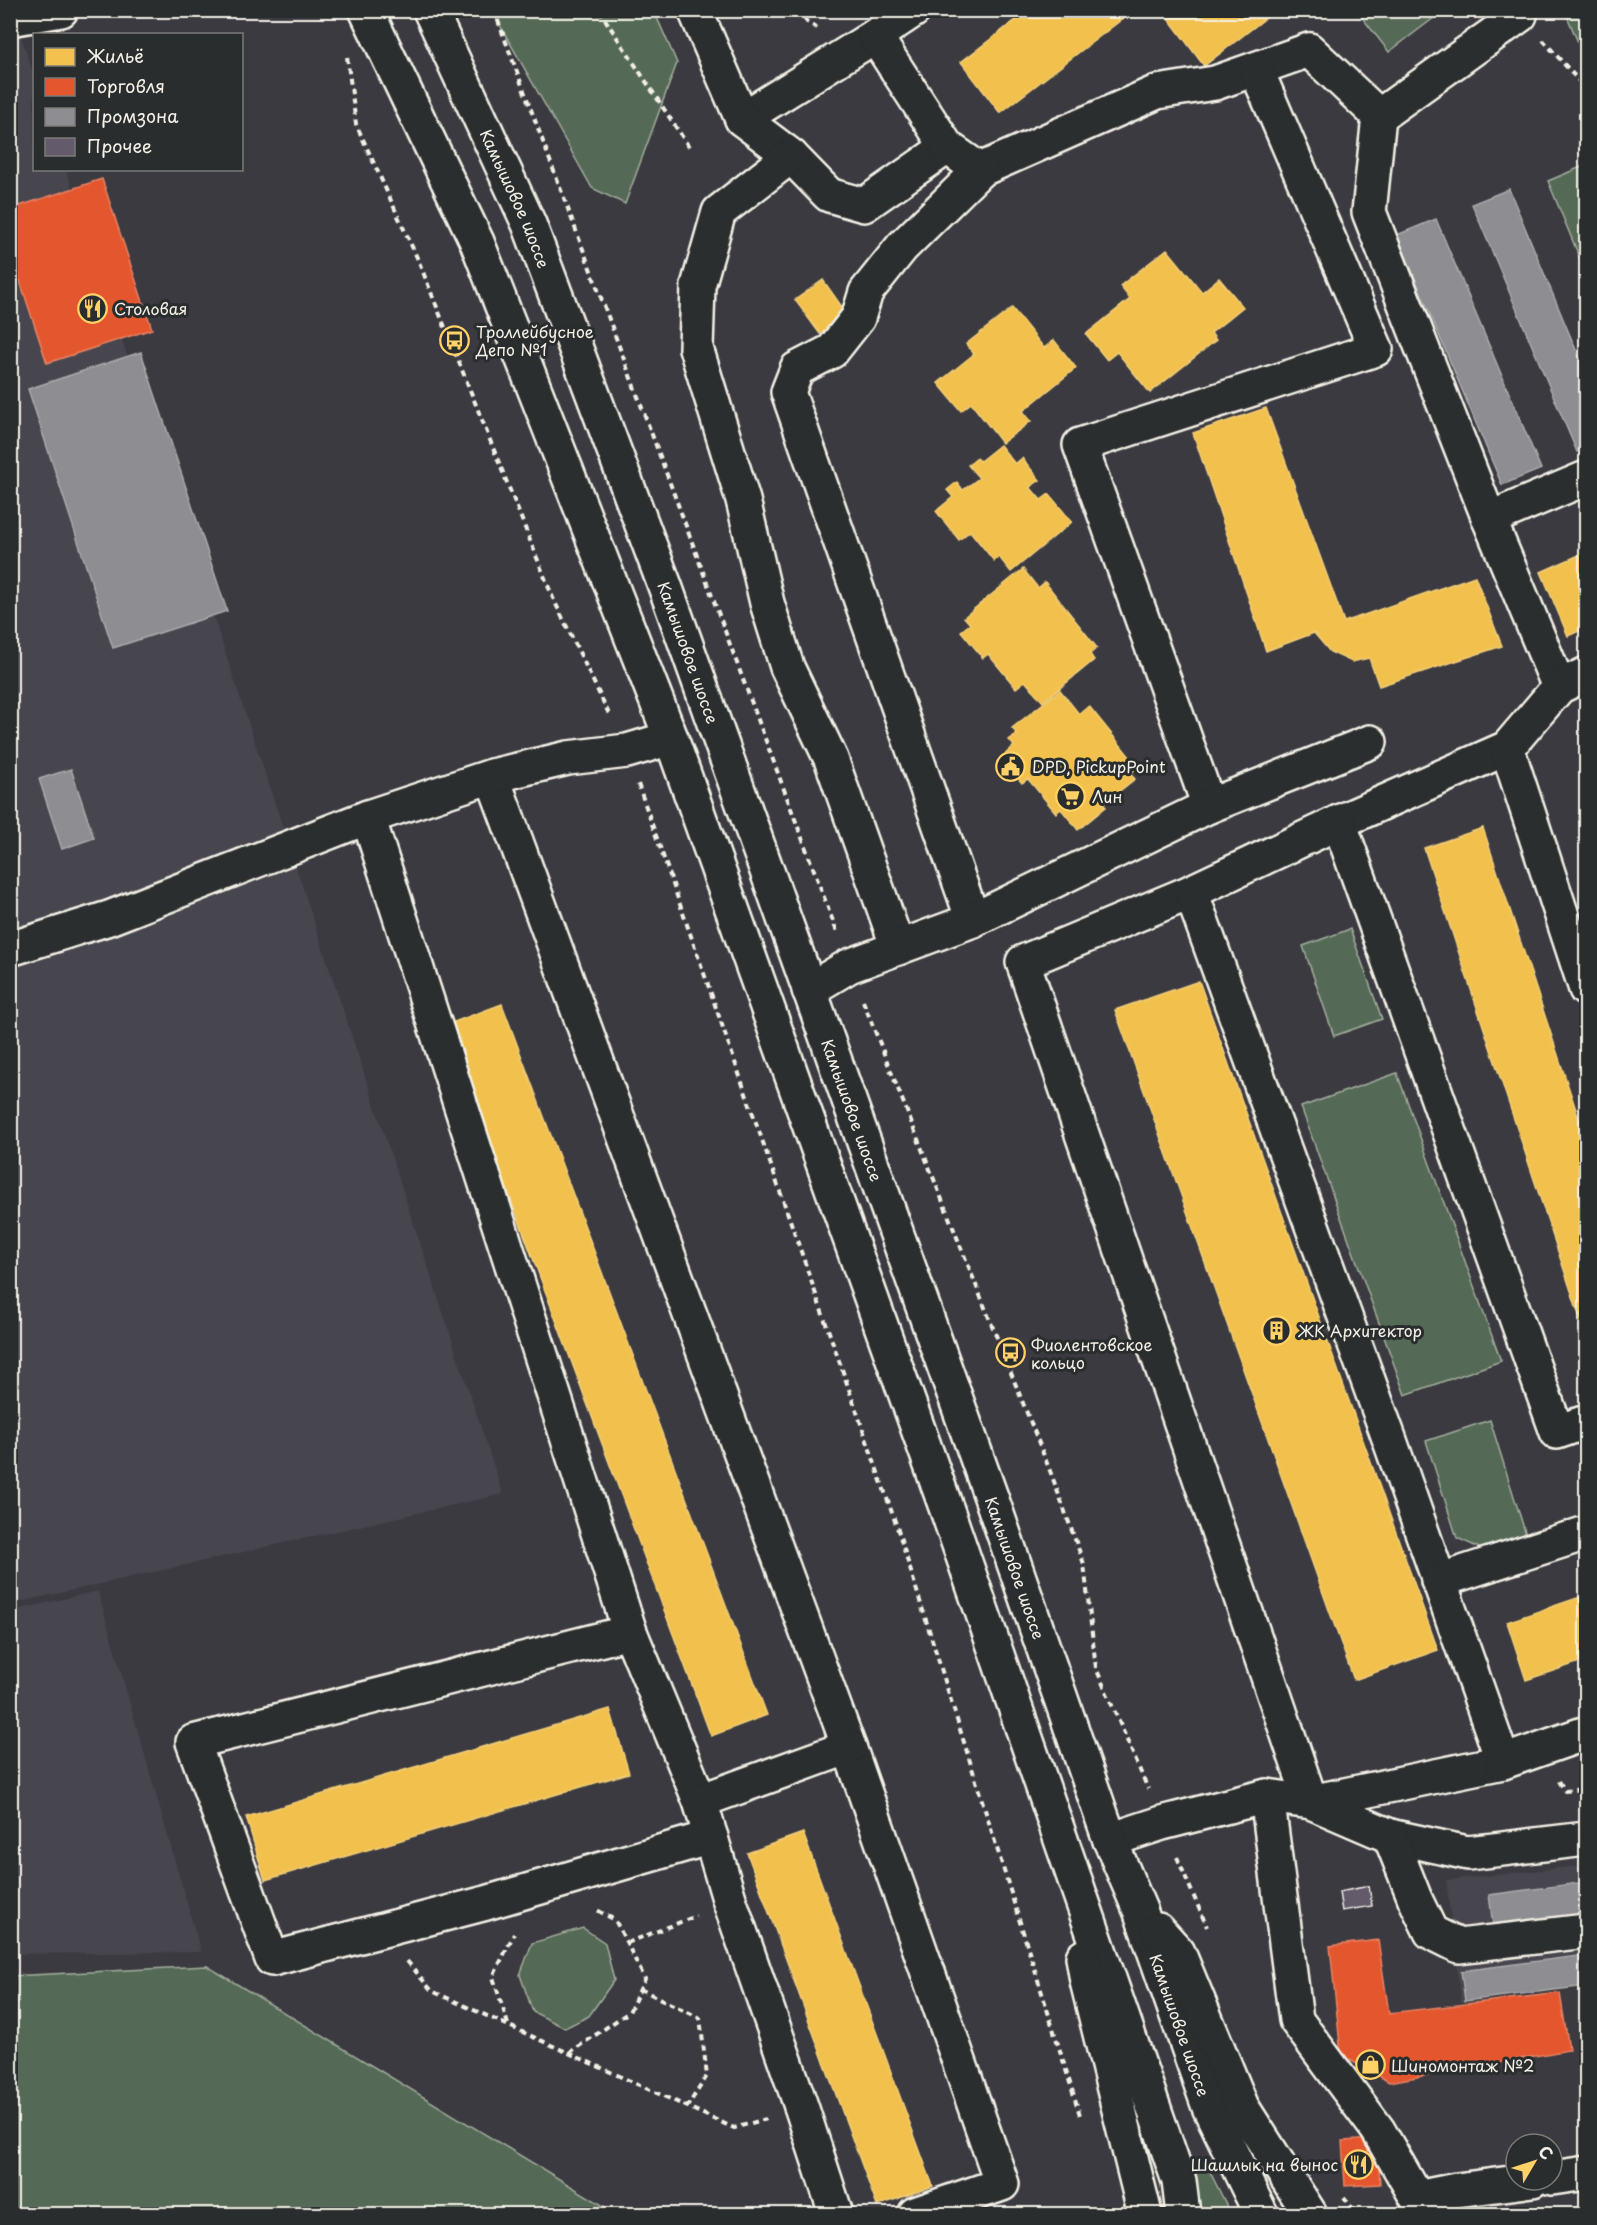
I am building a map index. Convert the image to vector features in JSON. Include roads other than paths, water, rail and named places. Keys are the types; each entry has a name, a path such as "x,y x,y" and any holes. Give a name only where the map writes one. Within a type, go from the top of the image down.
{"main road":[{"path":"10,19 61,10"},
{"path":"366,10 477,242 671,738 947,1510 1179,2181 1183,2214"},
{"name":"Камышовое шоссе","path":"430,10 529,224 661,575 991,1497 1110,1840 1140,1910 1209,2107 1262,2214"},
{"path":"695,10 742,119 791,156 829,195 864,205 947,147"},
{"path":"742,119 914,10"},
{"path":"1311,1802 1023,962 1191,892 1339,822 1507,748 1573,681 1489,519 1369,212 1379,116 1519,13"},
{"path":"874,36 947,147 980,170"},
{"path":"973,920 788,392 797,369 832,351 858,318 866,292 902,247 980,170 1157,92 1215,83 1309,50 1379,116"},
{"path":"1209,806 1080,445 1376,349 1256,69"},
{"path":"791,156 719,212 698,286 696,348 743,500 767,603 786,667 831,759 898,948"},
{"path":"1489,519 1587,478"},
{"path":"10,949 109,918 368,817 492,776 568,758 627,751 671,738"},
{"path":"809,990 849,966 973,920 1209,806 1370,742"},
{"path":"1507,748 1587,990"},
{"path":"492,776 849,1747 1002,2184 915,2214"},
{"path":"368,817 630,1632 700,1801 730,1902 836,2214"},
{"path":"1339,822 1557,1432 1587,1422"},
{"path":"1191,892 1389,1438 1503,1762"},
{"path":"1438,1581 1587,1533"},
{"path":"630,1632 193,1742 272,1959 486,1903 711,1837"},
{"path":"1311,1802 1503,1762 1587,1733"},
{"path":"700,1801 849,1747"},
{"path":"1267,1796 1296,2020 1378,2130 1417,2198 1504,2184"},
{"path":"1110,1840 1162,1823 1267,1796 1311,1802 1390,1836 1467,1853 1587,1839"},
{"path":"1390,1836 1431,1932 1459,1946 1587,1931"},
{"path":"1067,1861 1087,1981 1145,2214"},
{"path":"1140,1910 1178,1952 1242,2107 1310,2214"},
{"path":"1564,2176 1587,2173"}],"place":[{"name":"Столовая","path":"93,308"},
{"name":"Троллейбусное Депо №1","path":"455,340"},
{"name":"DPD, PickupPoint","path":"1011,766"},
{"name":"Лин","path":"1071,796"},
{"name":"ЖК Архитектор","path":"1277,1330"},
{"name":"Фиолентовское кольцо","path":"1010,1353"},
{"name":"Шиномонтаж №2","path":"1370,2065"},
{"name":"Шашлык на вынос","path":"1359,2164"}]}
